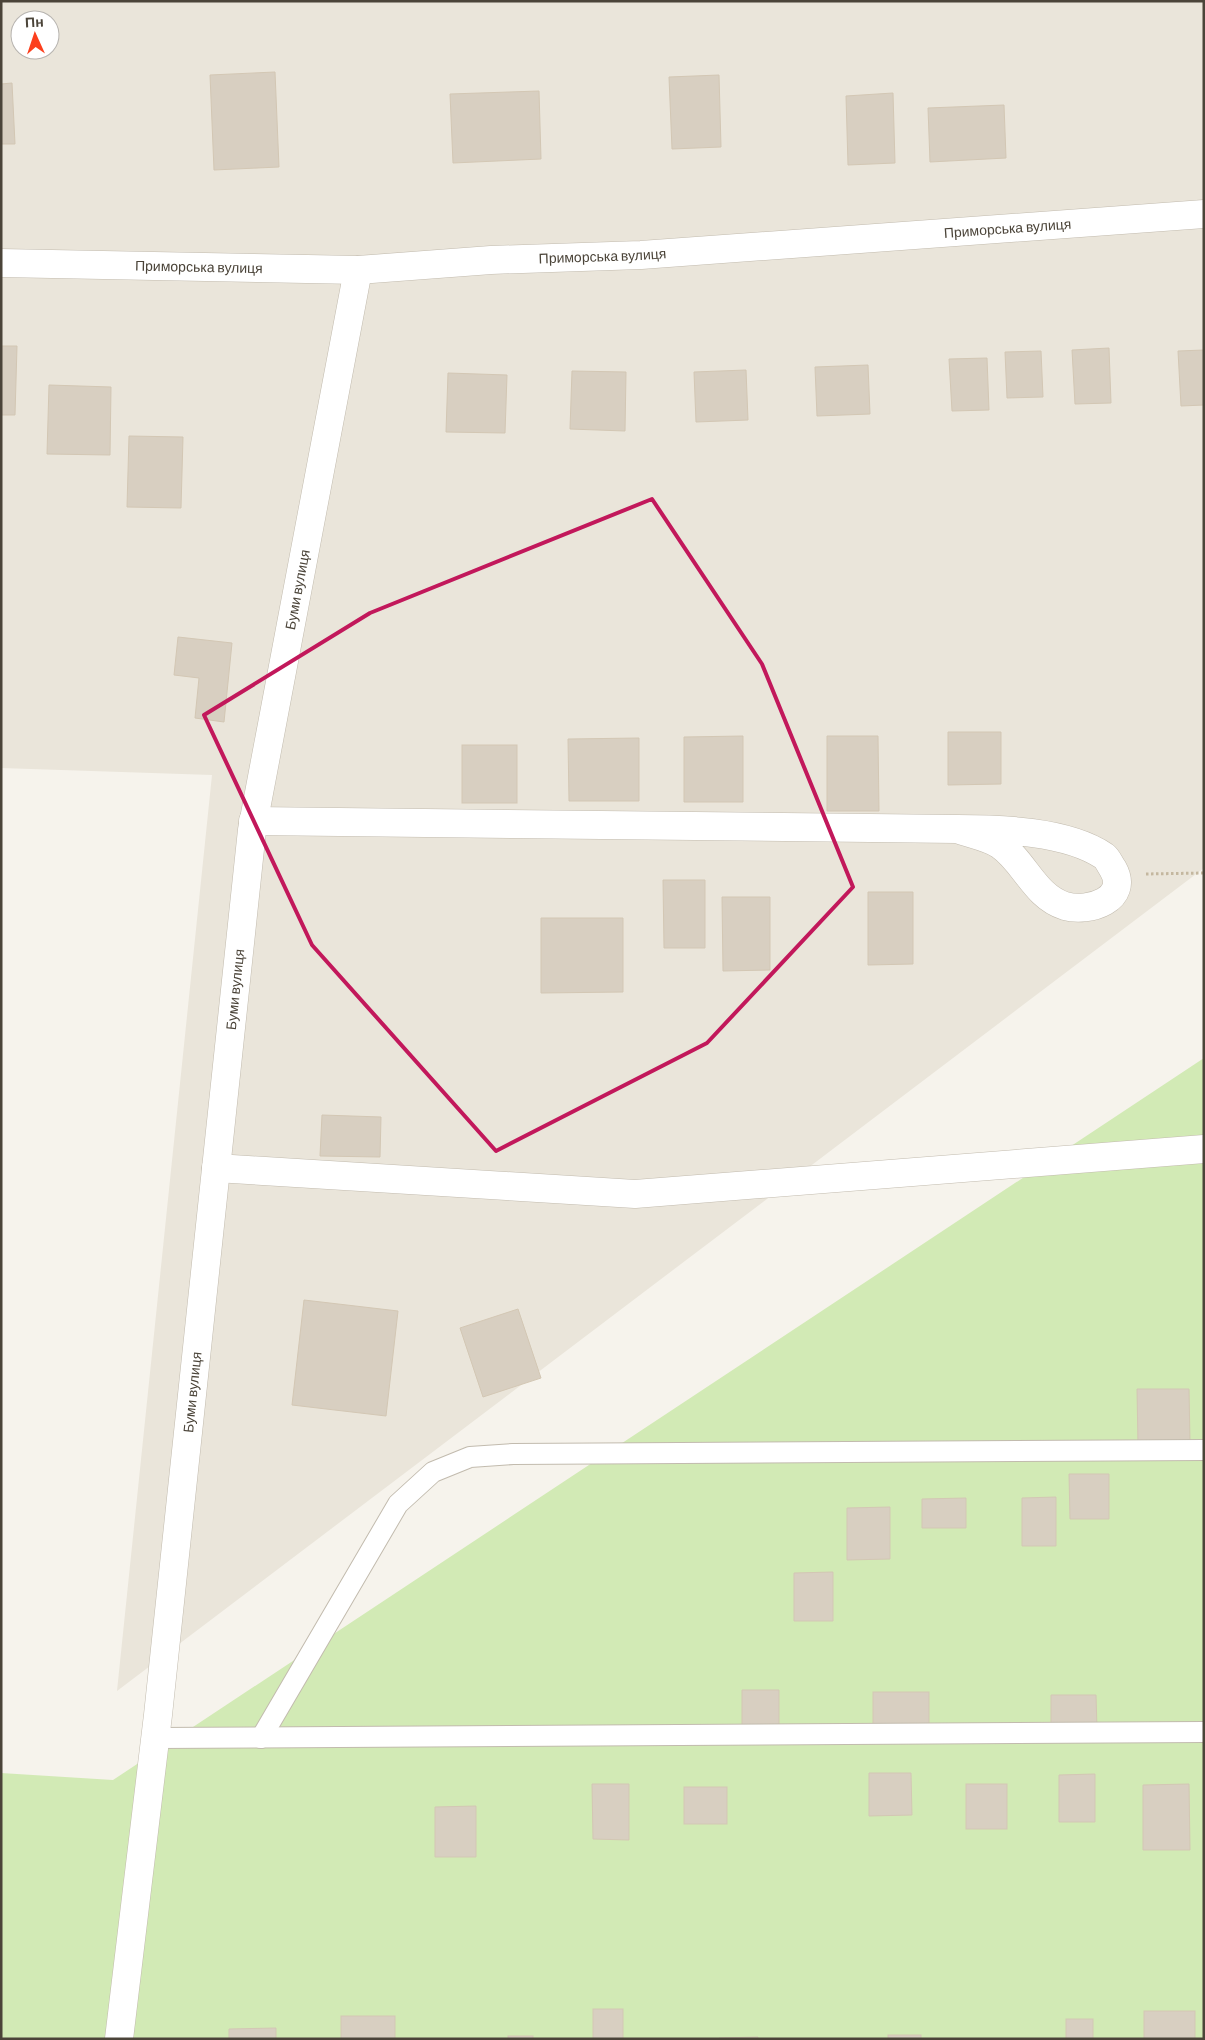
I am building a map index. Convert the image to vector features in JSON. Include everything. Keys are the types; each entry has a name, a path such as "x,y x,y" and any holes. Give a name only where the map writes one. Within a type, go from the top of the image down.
{"street":[{"name":"Приморська вулиця","path":"1,263 358,270 491,260 651,254 1204,214"},
{"name":"Буми вулиця","path":"118,2039 157,1727 253,821 358,270"},
{"path":"253,821 1005,829 1068,840 1106,857 1116,874 1116,886 1109,899 1088,909 1065,906 1041,893 1028,873 999,845 957,829"},
{"path":"216,1168 635,1194 1204,1148"}],"lane":[{"path":"261,1738 398,1504 433,1472 470,1457 513,1454 1204,1450"},
{"path":"157,1727 261,1738 1204,1732"}],"path":[{"path":"1116,874 1204,873"}],"highlighted area":[{"path":"652,499 762,664 853,887 707,1043 496,1151 312,945 204,715 370,613"}],"shaded area":[{"path":"1,1 1204,1 1204,868 117,1691 212,775 1,768"}],"green space":[{"path":"1204,1058 1204,2039 1,2039 1,1773 113,1780"}],"building":[{"path":"275,72 279,167 214,170 210,75"},
{"path":"719,75 721,147 672,149 669,77"},
{"path":"12,83 15,144 1,144 1,84"},
{"path":"539,91 541,159 453,163 450,94"},
{"path":"893,93 895,163 848,165 846,96"},
{"path":"1004,105 1006,158 930,162 928,108"},
{"path":"1,346 17,346 15,415 1,415"},
{"path":"1109,348 1111,403 1075,404 1072,350"},
{"path":"1204,350 1204,405 1181,406 1178,351"},
{"path":"1041,351 1043,397 1007,398 1005,352"},
{"path":"987,358 989,410 952,411 949,359"},
{"path":"868,365 870,414 817,416 815,367"},
{"path":"746,370 748,420 696,422 694,372"},
{"path":"572,371 626,372 625,431 570,429"},
{"path":"448,373 507,375 505,433 446,432"},
{"path":"49,385 111,387 110,455 47,454"},
{"path":"129,436 183,437 181,508 127,507"},
{"path":"178,637 232,643 224,722 195,718 199,678 174,675"},
{"path":"948,732 1001,732 1001,784 948,785"},
{"path":"743,736 743,802 684,802 684,737"},
{"path":"827,736 878,736 879,811 827,811"},
{"path":"639,738 639,801 569,801 568,739"},
{"path":"462,745 517,745 517,803 462,803"},
{"path":"663,880 705,880 705,948 664,948"},
{"path":"868,892 913,892 913,964 868,965"},
{"path":"722,897 770,897 770,970 723,971"},
{"path":"541,918 623,918 623,992 541,993"},
{"path":"322,1115 381,1117 380,1157 320,1156"},
{"path":"304,1300 398,1311 386,1416 292,1405"},
{"path":"518,1309 541,1378 483,1397 460,1328"},
{"path":"1137,1389 1189,1389 1190,1443 1138,1444"},
{"path":"1069,1474 1109,1474 1109,1519 1070,1519"},
{"path":"1056,1497 1056,1546 1022,1546 1022,1498"},
{"path":"966,1498 966,1528 922,1528 922,1499"},
{"path":"890,1507 890,1559 847,1560 847,1508"},
{"path":"833,1572 833,1621 794,1621 794,1573"},
{"path":"742,1690 779,1690 779,1729 742,1730"},
{"path":"873,1692 929,1692 929,1728 873,1728"},
{"path":"1051,1695 1096,1695 1097,1729 1051,1729"},
{"path":"869,1773 911,1773 912,1815 869,1816"},
{"path":"1095,1774 1095,1822 1059,1822 1059,1775"},
{"path":"592,1784 629,1784 629,1840 593,1839"},
{"path":"966,1784 1007,1784 1007,1829 966,1829"},
{"path":"1189,1784 1190,1850 1143,1850 1143,1785"},
{"path":"684,1787 727,1787 727,1824 684,1824"},
{"path":"476,1806 476,1857 435,1857 435,1807"},
{"path":"593,2009 623,2009 623,2039 593,2039"},
{"path":"1144,2011 1195,2011 1195,2039 1144,2039"},
{"path":"341,2016 395,2016 395,2039 341,2039"},
{"path":"1066,2019 1093,2019 1093,2039 1066,2039"},
{"path":"276,2028 276,2039 229,2039 229,2029"},
{"path":"888,2035 921,2035 921,2039 888,2039"},
{"path":"508,2036 533,2036 533,2039 508,2039"},
{"path":"758,2037 758,2039 719,2039 719,2038"}]}
